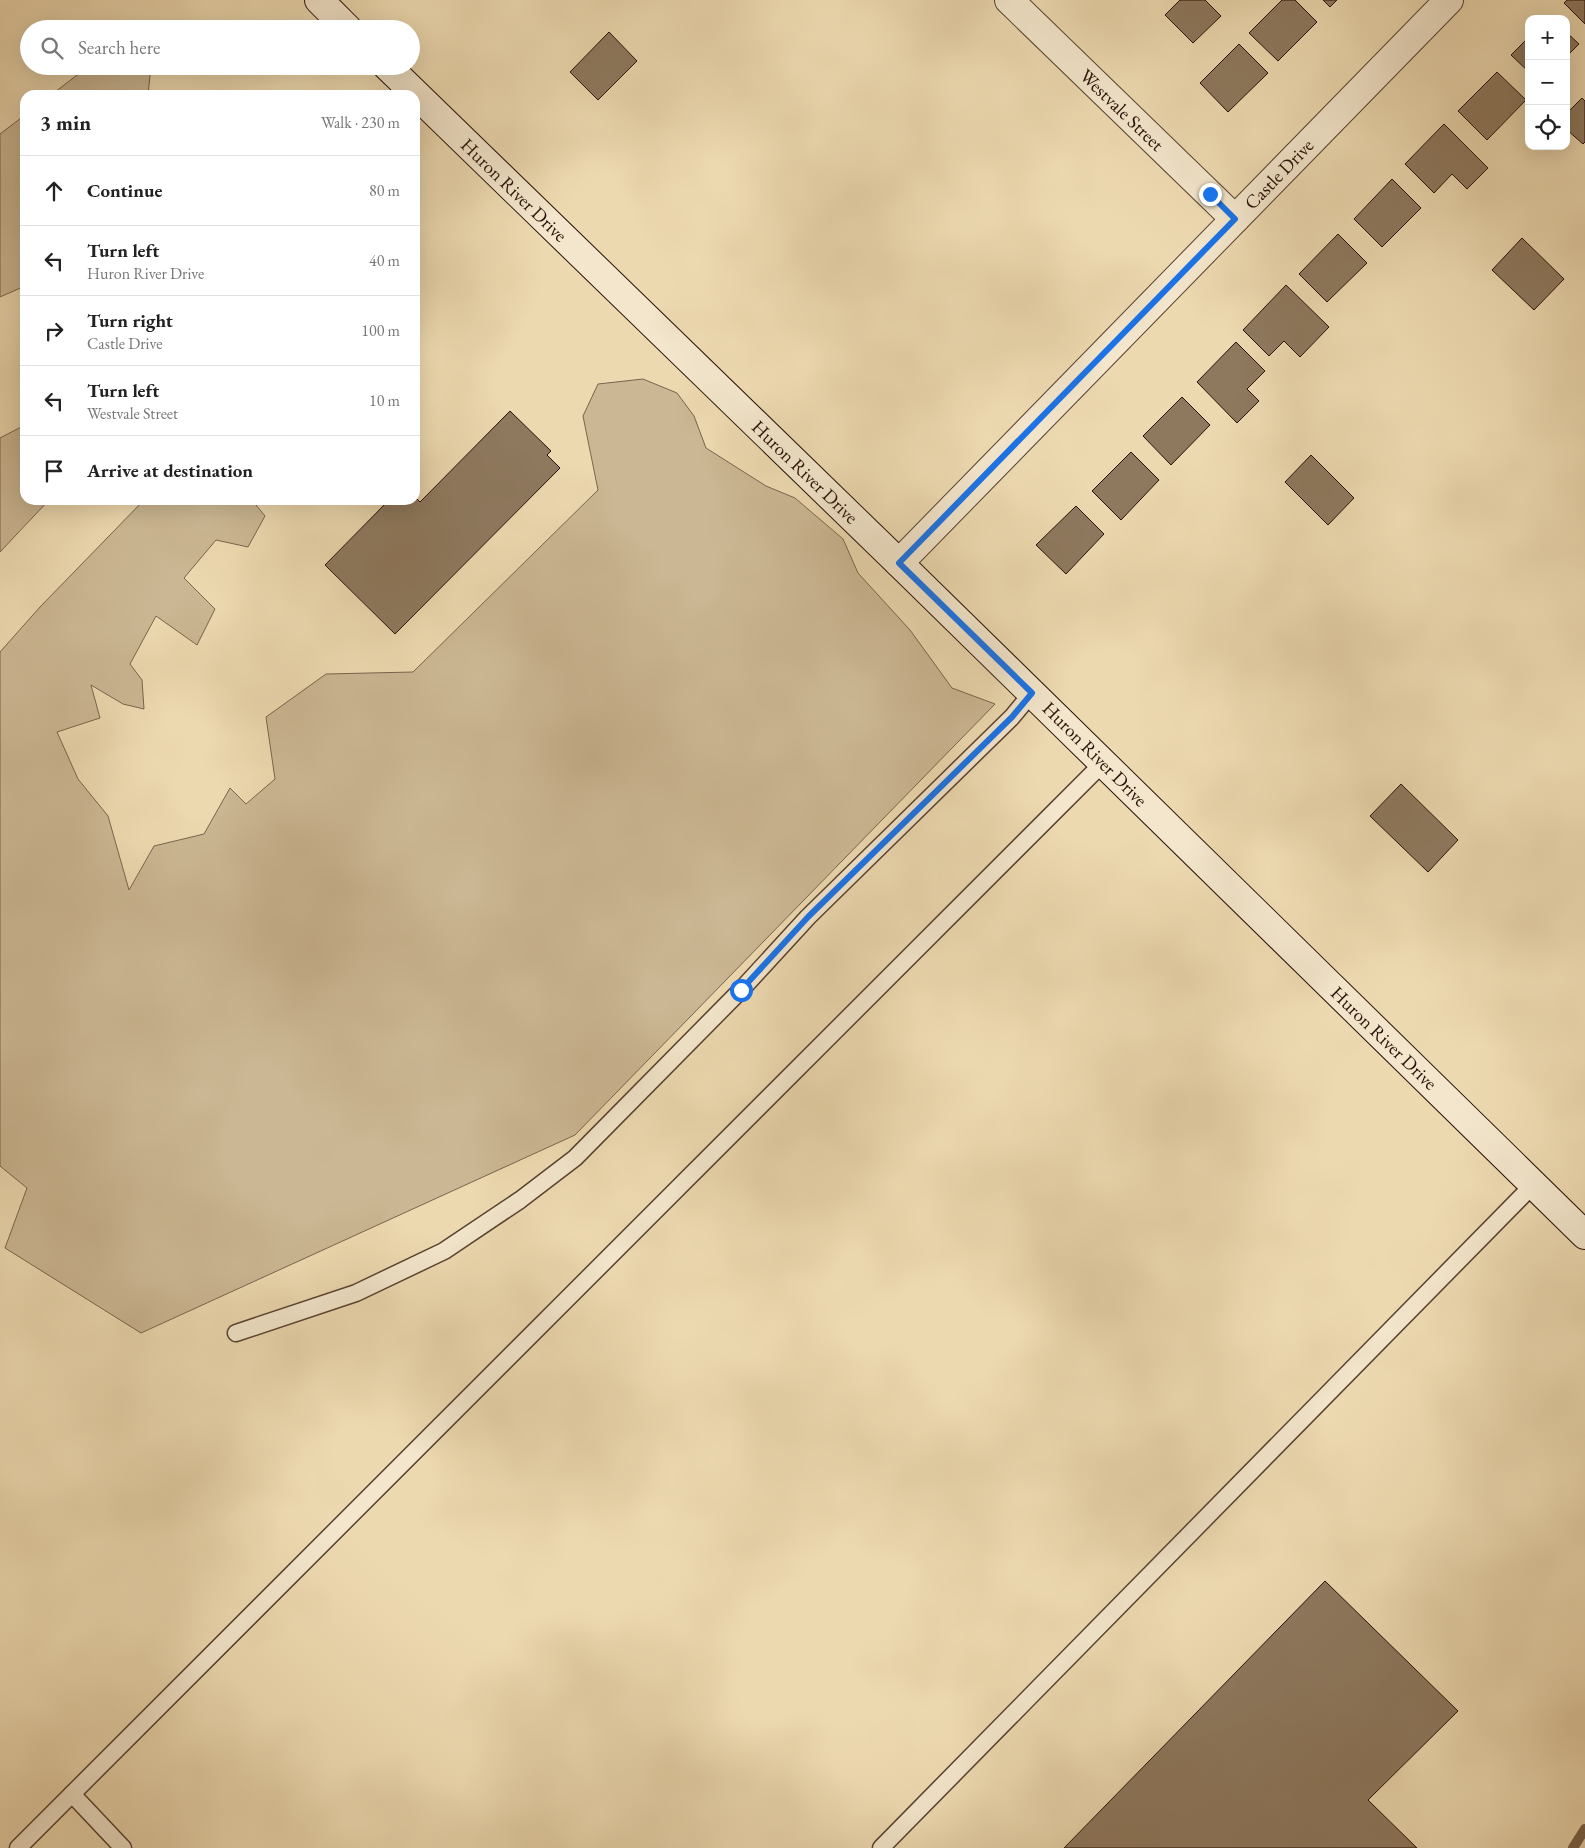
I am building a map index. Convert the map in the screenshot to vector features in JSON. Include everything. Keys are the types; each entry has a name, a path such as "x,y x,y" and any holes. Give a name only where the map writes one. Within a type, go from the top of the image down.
{"street":[{"path":"318,0 339,20"},
{"name":"Westvale Street","path":"1009,0 1235,219"},
{"name":"Castle Drive","path":"899,563 1449,0"},
{"name":"Huron River Drive","path":"396,75 412,90"},
{"name":"Huron River Drive","path":"420,98 899,563 1585,1236"}],"lane":[{"path":"236,1334 356,1293 444,1251 520,1200 575,1158 741,990 808,917 1012,717 1032,693"},
{"path":"18,1848 1103,763"},
{"path":"881,1848 1533,1185"},
{"path":"72,1794 123,1848"}],"shaded area":[{"path":"77,75 150,75 149,90 58,90"},
{"path":"20,119 20,288 0,297 0,134"},
{"path":"643,379 677,393 694,416 706,448 766,486 795,498 843,539 858,573 910,630 952,688 995,704 575,1135 141,1333 5,1248 27,1188 0,1166 0,652 40,607 139,505 256,505 265,516 248,547 216,540 184,578 215,609 197,645 156,616 130,664 142,680 144,709 123,704 91,685 100,718 57,732 78,779 108,816 129,890 154,846 204,834 230,788 246,804 275,779 266,717 326,674 413,672 598,490 583,416 598,384"},
{"path":"20,428 20,505 44,505 0,552 0,438"}],"building":[{"path":"1180,0 1205,0 1221,16 1193,43 1165,15"},
{"path":"1282,0 1295,0 1317,22 1278,61 1249,33"},
{"path":"1323,0 1337,0 1330,7"},
{"path":"1567,0 1585,0 1585,24 1564,3"},
{"path":"609,32 637,61 598,100 570,72"},
{"path":"1570,36 1579,44 1570,53"},
{"path":"1525,41 1525,68 1511,55"},
{"path":"1239,44 1268,73 1228,112 1200,83"},
{"path":"1497,72 1525,99 1487,140 1458,111"},
{"path":"1582,98 1585,101 1585,142 1583,144 1570,133 1570,110"},
{"path":"1444,124 1488,168 1467,189 1452,174 1434,193 1405,164"},
{"path":"1392,179 1421,208 1382,247 1354,219"},
{"path":"1338,234 1367,263 1327,302 1299,274"},
{"path":"1522,238 1564,279 1534,310 1492,270"},
{"path":"1286,285 1329,327 1300,357 1284,341 1269,356 1243,330"},
{"path":"1236,342 1265,371 1247,389 1259,401 1237,423 1197,382"},
{"path":"1182,397 1210,425 1171,465 1143,436"},
{"path":"510,411 551,451 547,455 560,468 395,634 325,565 384,505 420,505 420,502"},
{"path":"1131,452 1159,480 1121,520 1092,491"},
{"path":"1311,455 1354,498 1328,525 1285,482"},
{"path":"1076,506 1104,534 1066,574 1036,545"},
{"path":"1401,784 1458,840 1428,872 1370,816"},
{"path":"1325,1581 1458,1711 1368,1800 1417,1848 1064,1848"}],"waterway":[{"path":"1573,1848 1585,1829"}],"route":[{"path":"741,990 808,917 1012,717 1032,693 899,563 1235,219 1210,194"}]}
